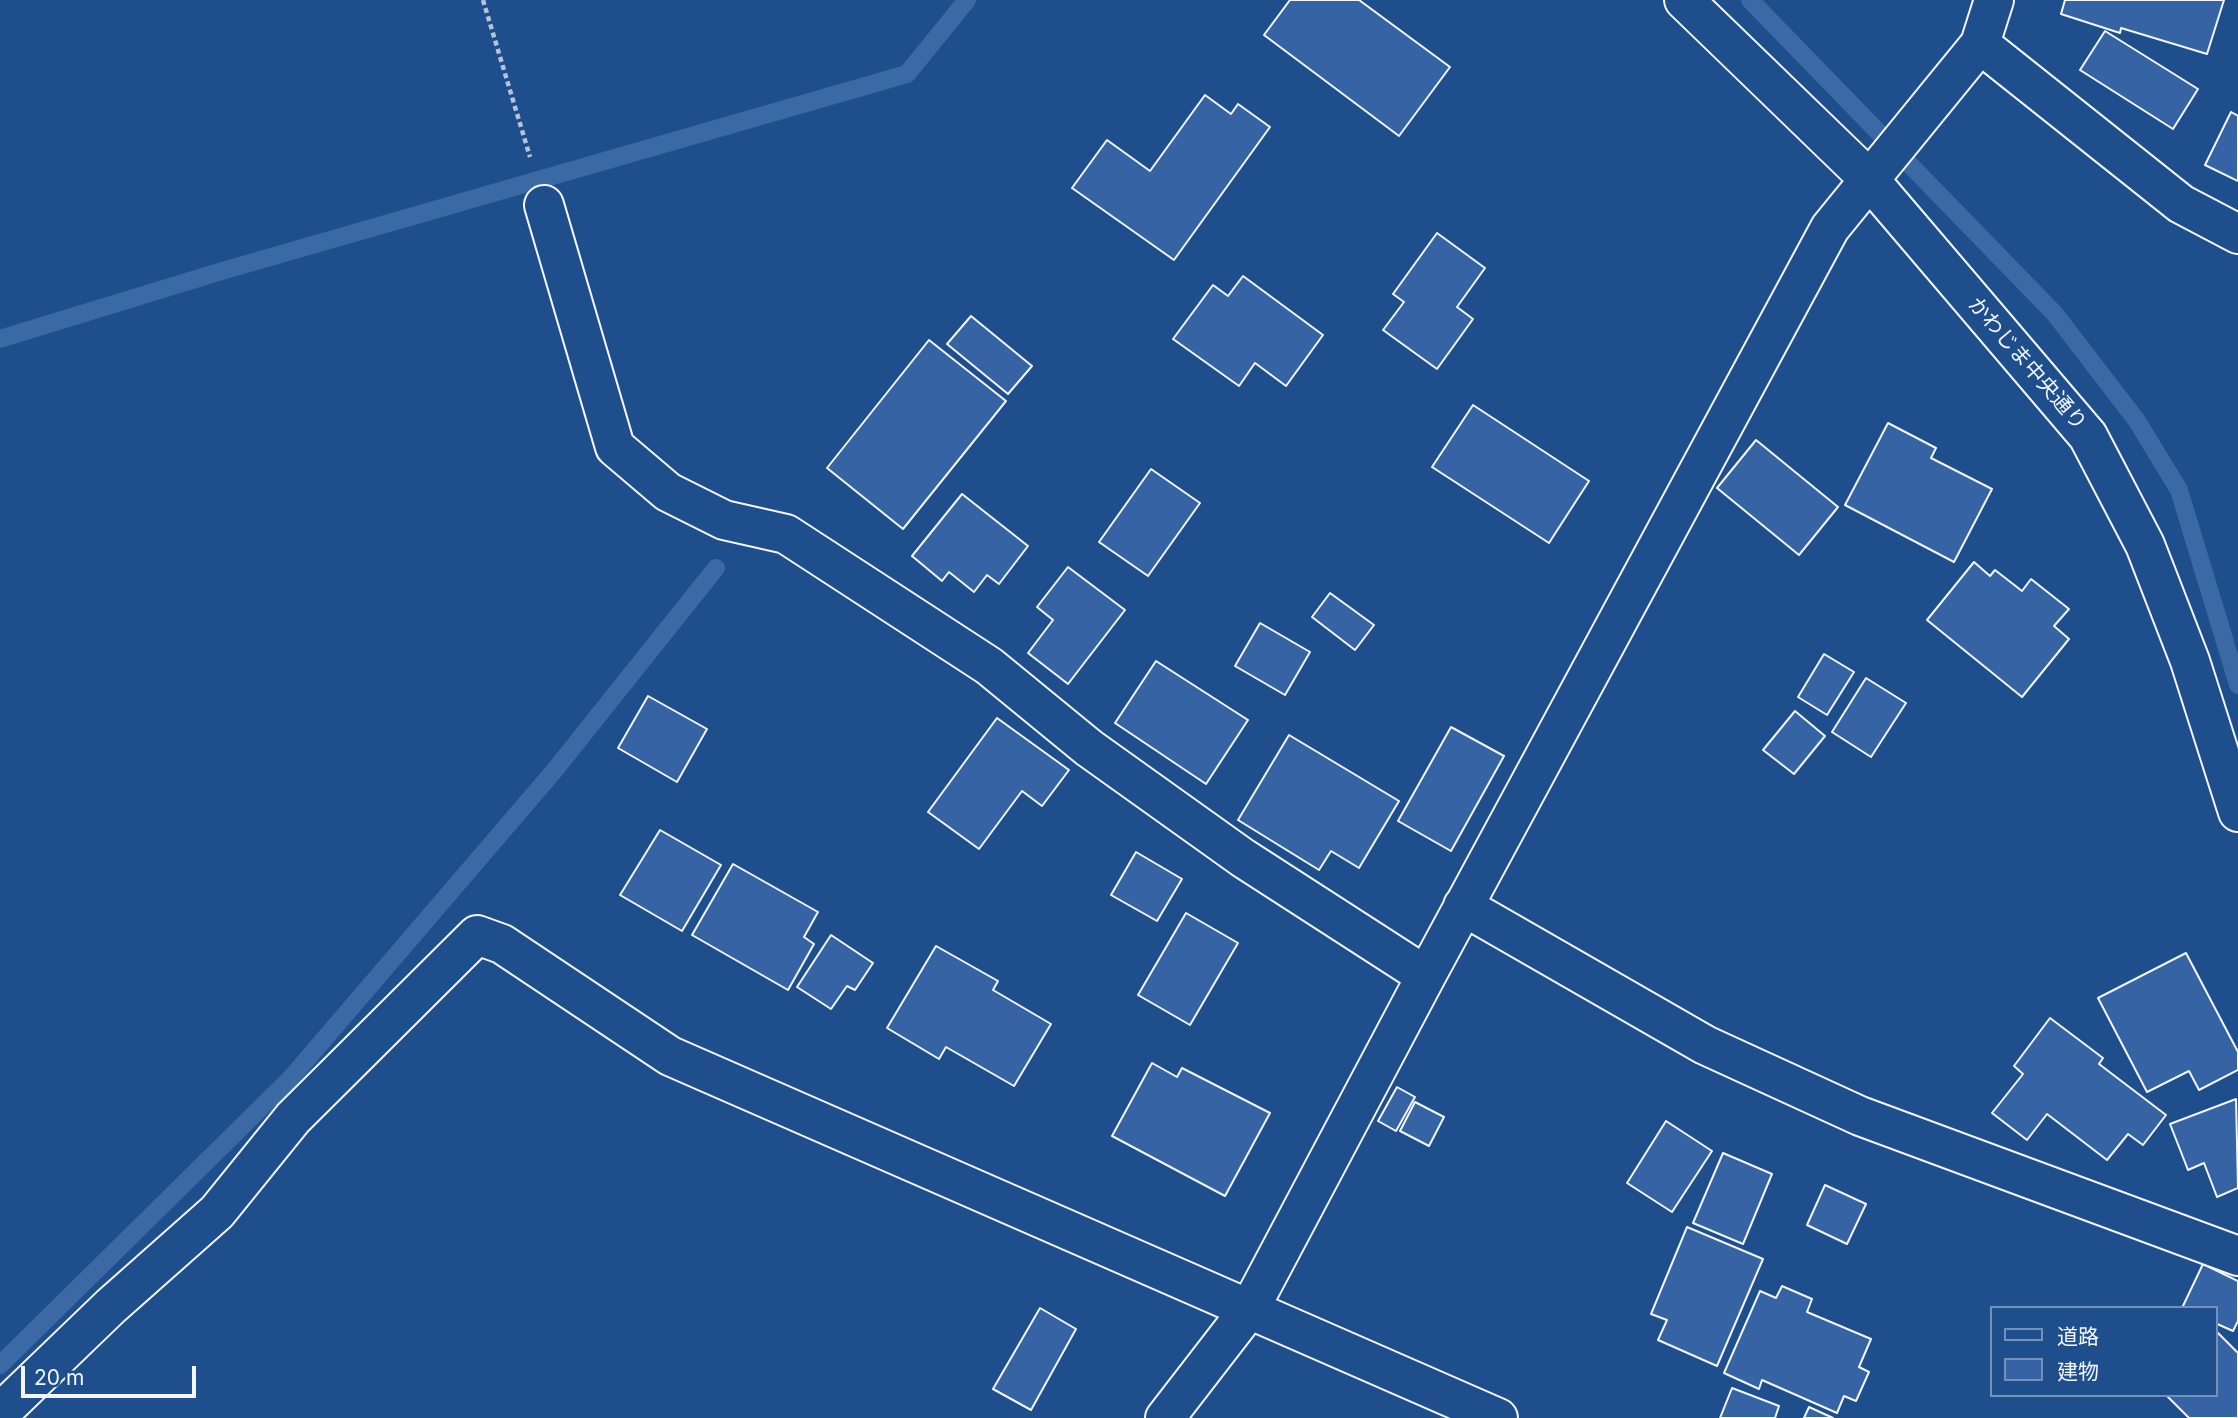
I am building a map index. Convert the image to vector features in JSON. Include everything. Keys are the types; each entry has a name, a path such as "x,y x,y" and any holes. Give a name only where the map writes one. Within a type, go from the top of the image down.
{"street":[{"name":"かわじま中央通り","path":"1684,0 1868,178 2088,436 2145,545 2190,661 2238,812"},
{"path":"1165,1418 1250,1308 1830,228 1868,178 1980,44 1994,0"},
{"path":"1980,44 2181,204 2238,234"},
{"path":"544,205 615,447 668,492 724,520 786,534 989,666 1089,748 1243,858 1426,976"},
{"path":"1464,906 1705,1045 1860,1116 2238,1256"},
{"path":"0,1413 111,1306 217,1212 293,1118 477,935 502,944 670,1056 1498,1418"}],"path":[{"path":"483,0 544,205"}],"building":[{"path":"1290,0 1359,0 1450,67 1399,136 1264,35"},
{"path":"2065,0 2224,0 2207,54 2121,28 2120,33 2061,14"},
{"path":"2105,31 2198,89 2173,129 2080,70"},
{"path":"1205,95 1231,114 1238,104 1270,127 1174,260 1072,188 1107,140 1150,171"},
{"path":"2231,112 2238,116 2238,181 2205,165"},
{"path":"1437,233 1485,268 1457,307 1473,319 1437,369 1383,330 1404,302 1393,294"},
{"path":"1243,276 1323,335 1286,386 1255,363 1239,386 1173,339 1213,285 1228,296"},
{"path":"971,316 1032,366 1008,394 947,344"},
{"path":"929,340 1006,401 903,529 827,468"},
{"path":"1473,405 1589,481 1549,543 1432,467"},
{"path":"1888,423 1936,448 1931,458 1992,489 1954,562 1845,505"},
{"path":"1756,440 1838,507 1799,555 1717,488"},
{"path":"1151,469 1200,503 1148,576 1099,542"},
{"path":"962,494 1028,546 999,584 987,575 974,592 949,572 942,581 912,556"},
{"path":"1974,562 1990,576 1995,570 2022,591 2031,579 2069,609 2054,626 2069,639 2022,697 1927,620"},
{"path":"1068,567 1125,610 1068,684 1028,653 1053,620 1037,607"},
{"path":"1330,593 1374,625 1355,650 1312,617"},
{"path":"1260,623 1310,652 1285,695 1235,666"},
{"path":"1824,654 1854,672 1827,715 1798,697"},
{"path":"1156,661 1248,720 1206,784 1115,723"},
{"path":"1866,678 1906,703 1871,757 1832,732"},
{"path":"648,696 707,729 677,782 618,748"},
{"path":"1795,711 1825,736 1794,774 1763,750"},
{"path":"997,718 1069,770 1042,806 1022,791 979,849 928,812"},
{"path":"1451,727 1504,756 1451,851 1398,821"},
{"path":"1289,735 1399,801 1359,868 1331,851 1319,870 1238,820"},
{"path":"660,830 721,865 682,931 620,895"},
{"path":"1136,852 1182,879 1157,921 1111,895"},
{"path":"733,864 818,912 804,937 814,944 788,990 692,935"},
{"path":"1186,913 1238,943 1190,1025 1138,995"},
{"path":"831,935 873,963 855,990 847,986 831,1009 797,987"},
{"path":"936,946 998,981 993,990 1051,1024 1014,1086 946,1047 939,1059 887,1028"},
{"path":"2186,953 2238,1052 2238,1070 2199,1090 2189,1071 2147,1092 2098,998"},
{"path":"2050,1018 2103,1058 2099,1064 2166,1115 2143,1145 2128,1134 2107,1160 2047,1114 2027,1140 1992,1113 2023,1074 2014,1066"},
{"path":"1152,1063 1177,1077 1182,1068 1270,1113 1225,1196 1112,1136"},
{"path":"1397,1087 1415,1097 1396,1131 1378,1121"},
{"path":"2236,1099 2238,1188 2217,1197 2204,1163 2188,1170 2170,1124"},
{"path":"1415,1102 1444,1117 1429,1146 1400,1131"},
{"path":"1666,1121 1712,1151 1672,1212 1627,1183"},
{"path":"1723,1153 1772,1174 1743,1244 1693,1223"},
{"path":"1825,1185 1866,1204 1847,1244 1807,1225"},
{"path":"1687,1227 1763,1259 1717,1366 1658,1340 1667,1320 1651,1314"},
{"path":"2203,1264 2238,1281 2238,1321 2233,1331 2217,1324 2217,1306 2183,1306"},
{"path":"1782,1286 1812,1299 1807,1312 1871,1339 1859,1367 1869,1372 1856,1401 1844,1396 1837,1413 1762,1380 1759,1389 1724,1373 1760,1291 1776,1298"},
{"path":"1040,1308 1076,1329 1031,1410 993,1389"},
{"path":"2217,1332 2238,1353 2238,1418 2189,1418 2168,1397 2217,1397"},
{"path":"1732,1388 1779,1406 1775,1418 1720,1418"},
{"path":"1809,1407 1833,1418 1804,1418"}],"waterway":[{"path":"0,339 222,271 907,74 967,0"},
{"path":"1750,0 2055,314 2137,421 2179,490 2238,685"},
{"path":"0,1365 290,1079 554,771 716,568"}]}
